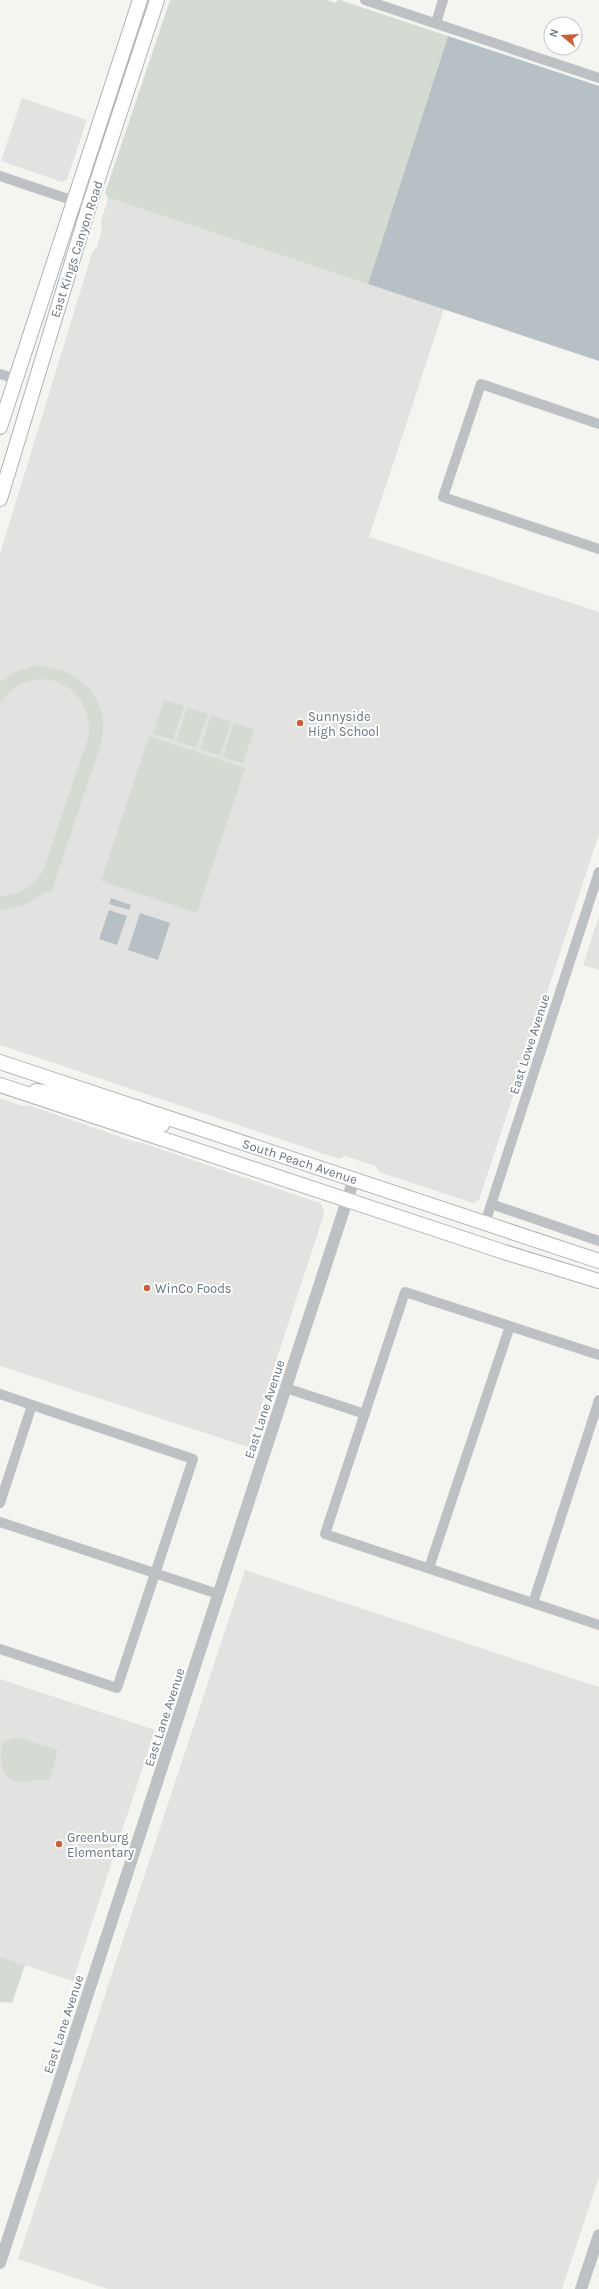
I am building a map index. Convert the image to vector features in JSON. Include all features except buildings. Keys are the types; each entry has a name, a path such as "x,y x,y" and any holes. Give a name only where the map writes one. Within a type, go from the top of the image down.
{"main road":[{"name":"East Kings Canyon Road","path":"0,427 140,0"},
{"name":"East Kings Canyon Road","path":"0,499 89,206 157,0"},
{"name":"South Peach Avenue","path":"0,1062 599,1262"},
{"name":"South Peach Avenue","path":"0,1085 504,1252 599,1280"},
{"path":"16,1090 57,1093 121,1114 130,1114 137,1107"},
{"path":"130,1128 136,1120 142,1119 215,1142 251,1145"},
{"path":"414,1221 421,1217 471,1232 480,1230 485,1223"}],"street":[{"path":"365,0 599,78"},
{"path":"436,23 443,0"},
{"path":"0,176 89,206"},
{"path":"0,374 16,379"},
{"path":"599,424 481,384 443,497 599,549"},
{"name":"East Lowe Avenue","path":"485,1223 599,872"},
{"name":"East Lane Avenue","path":"1,2258 354,1179"},
{"path":"491,1204 599,1241"},
{"path":"599,1355 405,1292 325,1534 599,1625"},
{"path":"429,1568 510,1326"},
{"path":"286,1388 365,1414"},
{"path":"0,1394 193,1459 117,1688 0,1649"},
{"path":"533,1603 599,1400"},
{"path":"0,1503 32,1405"},
{"path":"0,1522 218,1594"},
{"path":"581,2289 599,2235"}],"shaded area":[{"path":"170,0 327,0 336,3 337,0 340,0 448,36 368,284 108,198 105,193"},
{"path":"448,36 599,86 599,361 368,284"},
{"path":"22,98 87,120 67,179 62,182 1,161"},
{"name":"Sunnyside High School","path":"108,198 444,309 369,537 599,612 599,834 479,1200 473,1203 379,1172 376,1166 345,1156 339,1159 0,1045 0,554 92,253 97,247 102,230 101,222"},
{"path":"33,666 60,670 83,682 98,702 102,715 103,729 97,757 51,893 46,891 24,905 0,910 0,896 13,894 25,889 35,882 43,871 89,735 88,716 81,701 70,689 57,682 42,679 27,682 12,690 0,704 0,682 15,672"},
{"path":"164,700 184,706 173,740 153,734"},
{"path":"187,708 208,714 196,748 176,741"},
{"path":"211,715 231,722 220,756 200,749"},
{"path":"234,723 254,730 243,764 223,757"},
{"path":"149,736 245,768 197,913 101,881"},
{"path":"111,898 131,905 129,910 109,904"},
{"path":"109,910 127,916 117,945 99,939"},
{"path":"140,913 170,923 158,960 128,950"},
{"path":"599,916 599,970 583,965"},
{"path":"0,1098 22,1106 28,1105 320,1203 324,1214 248,1447 0,1366"},
{"path":"245,1570 599,1687 599,2177 562,2289 108,2289 18,2259"},
{"name":"Greenburg Elementary","path":"0,1679 155,1730 73,1981 0,1957"},
{"path":"16,1737 58,1750 50,1779 19,1782 7,1778 1,1760 3,1742"},
{"path":"0,1957 25,1965 12,2003 0,2002"}],"place":[{"name":"Sunnyside High School","path":"300,723"},
{"name":"WinCo Foods","path":"147,1288"},
{"name":"Greenburg Elementary","path":"59,1844"}]}
